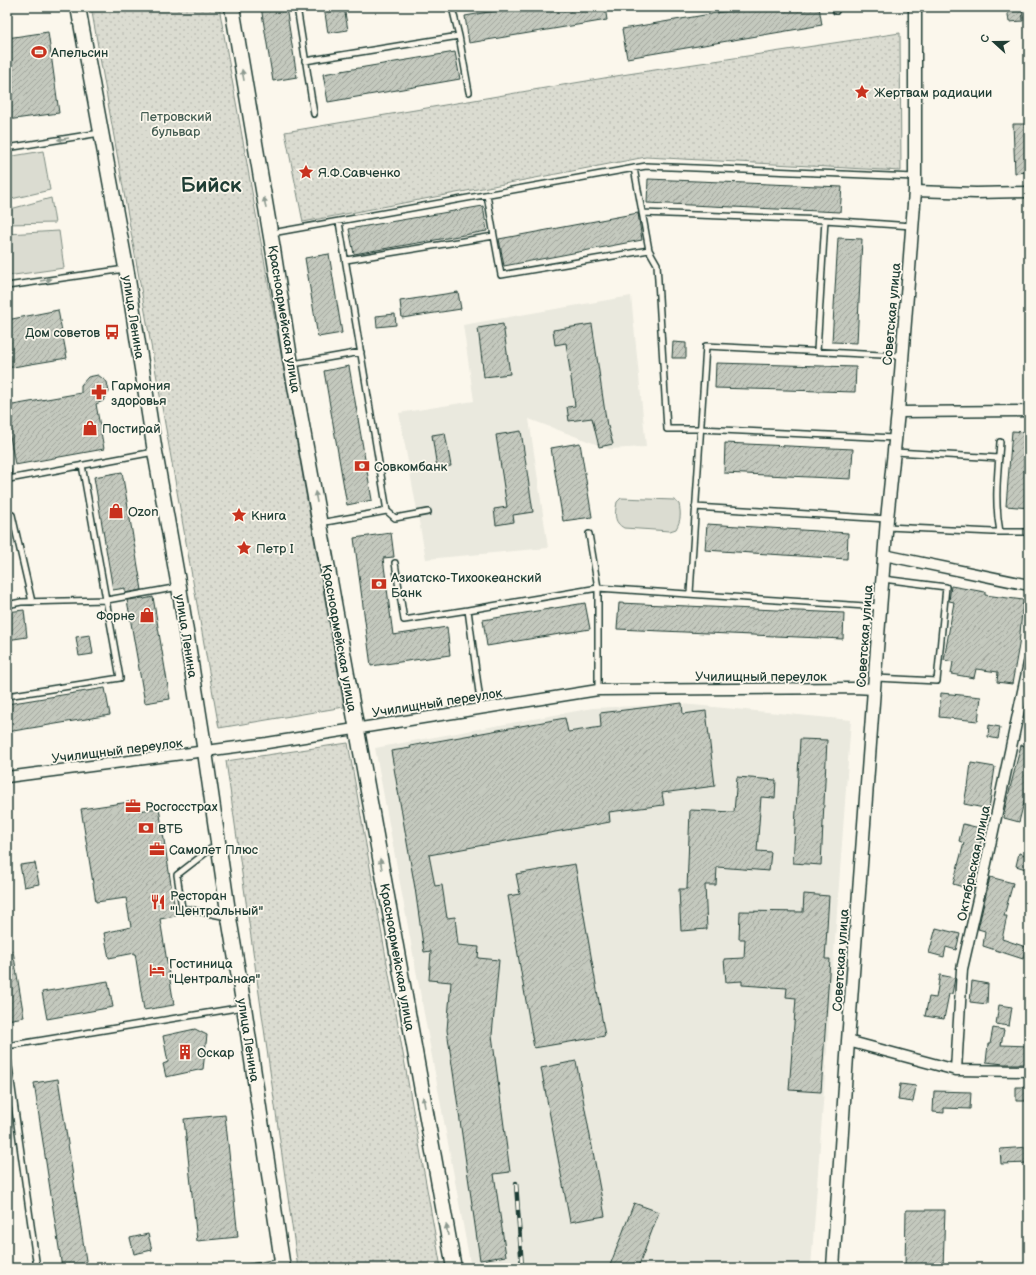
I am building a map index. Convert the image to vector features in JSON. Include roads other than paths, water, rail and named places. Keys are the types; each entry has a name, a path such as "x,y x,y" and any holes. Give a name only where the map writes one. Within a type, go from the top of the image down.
{"main road":[{"name":"улица Ленина","path":"78,7 126,268 155,452 179,587 282,1265"},
{"name":"Красноармейская улица","path":"232,7 292,364 356,729 454,1268"}],"street":[{"name":"Советская улица","path":"833,1268 874,683 884,555 898,412 901,356 915,191 916,7"},
{"path":"915,191 976,193 1029,192"},
{"path":"898,412 1029,411"},
{"path":"884,555 1029,585"},
{"name":"Октябрьская улица","path":"956,1070 962,969 1029,663"},
{"name":"Училищный переулок","path":"7,777 205,752 598,690 874,683"},
{"path":"848,1041 956,1070 1029,1071"}],"lane":[{"path":"297,7 314,114"},
{"path":"452,7 469,92"},
{"path":"628,7 633,7"},
{"path":"305,61 459,36"},
{"path":"7,148 101,133"},
{"path":"271,233 646,166 915,177"},
{"path":"634,168 649,250 657,264 667,429 700,429 895,438"},
{"path":"487,195 501,275 649,250"},
{"path":"642,213 825,220 912,226"},
{"path":"817,352 825,220"},
{"path":"339,222 387,511 395,518 428,512"},
{"path":"346,260 494,236"},
{"path":"7,286 126,268"},
{"path":"690,593 706,346 901,356"},
{"path":"292,364 361,352"},
{"path":"1000,442 996,495 1000,532"},
{"path":"7,468 9,479 155,452"},
{"path":"894,452 999,458"},
{"path":"7,696 120,678 82,465"},
{"path":"695,507 1000,532 1029,532"},
{"path":"320,523 387,511"},
{"path":"7,516 12,515 32,602"},
{"path":"589,534 598,588 598,690"},
{"path":"395,563 404,620 598,588 880,607"},
{"path":"874,683 937,681 946,587 882,579"},
{"path":"7,605 32,602 107,600 179,587"},
{"path":"468,610 481,708"},
{"path":"218,844 177,874 182,908 229,918"},
{"path":"7,1046 244,1007"},
{"path":"7,1052 37,1268"},
{"path":"247,1268 282,1265"}],"railway":[{"path":"516,1183 522,1268"}],"place":[{"name":"Апельсин","path":"39,52"},
{"name":"Жертвам радиации","path":"862,92"},
{"name":"Я.Ф.Савченко","path":"306,172"},
{"name":"Дом советов","path":"112,332"},
{"name":"Гармония здоровья","path":"99,392"},
{"name":"Постирай","path":"90,428"},
{"name":"Совкомбанк","path":"362,466"},
{"name":"Ozon","path":"116,511"},
{"name":"Книга","path":"239,515"},
{"name":"Петр I","path":"244,548"},
{"name":"Азиатско-Тихоокеанский Банк","path":"379,584"},
{"name":"Форне","path":"147,615"},
{"name":"Росгосстрах","path":"133,806"},
{"name":"ВТБ","path":"146,828"},
{"name":"Самолет Плюс","path":"157,849"},
{"name":"Ресторан \"Центральный\"","path":"158,902"},
{"name":"Гостиница \"Центральная\"","path":"157,970"},
{"name":"Оскар","path":"185,1052"}],"district":[{"name":"Бийск","path":"211,185"}],"park label":[{"name":"Петровский бульвар","path":"176,124"}]}
